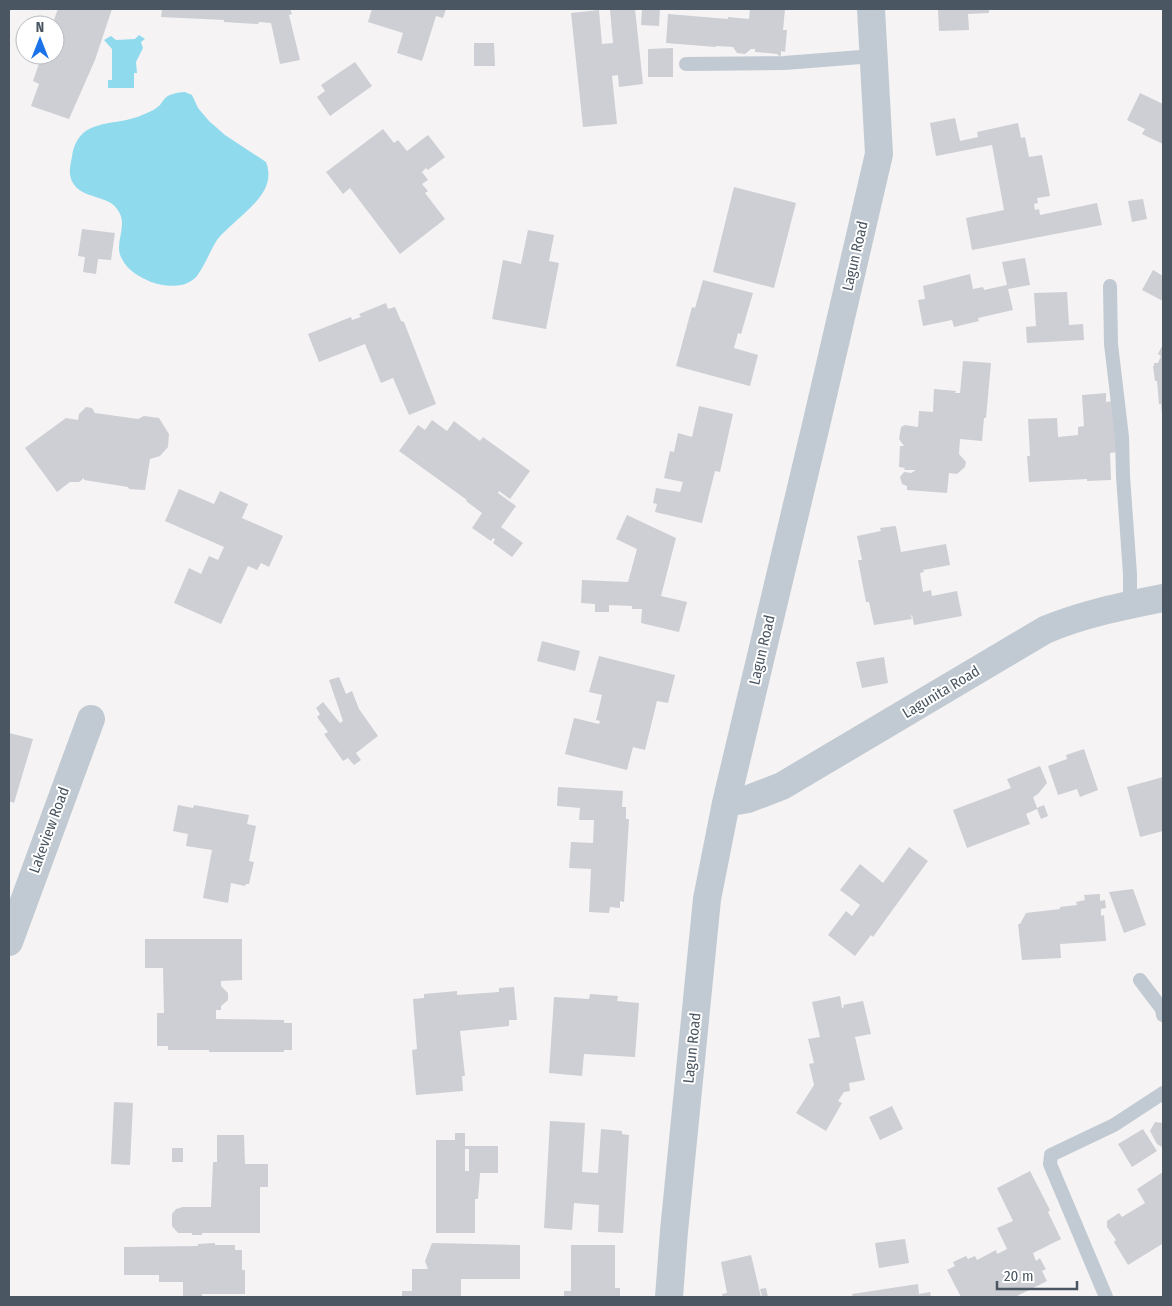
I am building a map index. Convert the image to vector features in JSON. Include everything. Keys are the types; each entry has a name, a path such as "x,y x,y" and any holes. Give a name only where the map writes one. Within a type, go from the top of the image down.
{"street":[{"name":"Lagun Road","path":"669,1297 707,899 726,803 879,154 871,9"},
{"name":"Lagunita Road","path":"726,803 748,799 782,786 1046,630 1069,620 1130,604 1163,598"},
{"name":"Lakeview Road","path":"9,942 17,892 90,719"}],"lane":[{"path":"686,64 784,63 874,56"},
{"path":"1110,286 1112,344 1122,437 1130,604"},
{"path":"1140,980 1162,1010 1163,1015"},
{"path":"1106,1297 1050,1164 1051,1155 1114,1125 1163,1093"}],"water":[{"path":"139,35 145,39 141,42 143,48 136,62 137,73 134,73 134,88 108,88 108,80 112,80 112,49 104,40 111,36 116,40 135,39"},
{"path":"185,92 192,95 198,108 225,135 266,162 268,180 256,202 217,240 197,276 187,283 169,286 151,282 139,276 128,267 122,259 119,247 122,224 119,212 109,202 77,188 71,180 70,167 75,144 81,135 89,129 140,116 156,108 168,96"}],"building":[{"path":"58,9 112,9 95,60 69,119 31,106 39,84 33,81 39,65 65,65 65,15 56,15"},
{"path":"162,9 290,9 292,14 289,15 300,60 280,64 271,23 259,22 258,24 224,22 224,20 161,17"},
{"path":"372,9 446,9 443,18 436,16 422,61 397,53 403,33 368,22"},
{"path":"635,9 643,84 619,87 618,75 612,76 617,124 583,127 571,13 599,10 602,44 613,43 610,10"},
{"path":"642,9 660,9 659,26 641,25"},
{"path":"750,9 785,9 783,30 787,30 785,52 781,51 781,56 778,54 755,52 755,49 751,49 745,54 737,53 733,47 666,43 668,14 749,19"},
{"path":"938,9 989,9 989,13 968,14 969,30 939,31"},
{"path":"474,43 494,43 495,66 474,66"},
{"path":"673,48 673,77 648,77 648,49"},
{"path":"355,62 372,86 330,116 317,97 325,91 321,85"},
{"path":"1140,93 1163,104 1163,144 1142,134 1145,129 1127,120"},
{"path":"955,118 960,141 978,137 977,132 1018,123 1021,138 1025,137 1029,157 1042,155 1050,196 1037,198 1038,203 1034,204 1035,210 1039,209 1040,215 1097,203 1102,225 972,250 966,218 1004,210 992,145 936,156 930,123"},
{"path":"383,129 394,143 398,140 407,151 428,135 445,157 428,170 426,168 422,172 428,180 422,184 428,191 425,193 445,219 400,254 350,188 343,194 326,172"},
{"path":"734,187 796,203 774,288 713,272"},
{"path":"1143,199 1147,219 1132,222 1128,201"},
{"path":"82,229 115,233 111,260 98,259 96,274 83,272 85,257 78,256"},
{"path":"528,230 554,235 549,261 559,263 546,329 492,319 503,260 521,264"},
{"path":"1025,258 1030,285 1008,289 1013,310 978,318 979,321 954,327 952,320 923,326 918,300 925,299 923,286 970,274 973,289 983,287 984,290 1007,285 1002,262"},
{"path":"1153,270 1163,276 1163,301 1142,290"},
{"path":"703,280 753,293 741,334 738,333 734,348 758,355 750,386 676,366 692,307 695,308"},
{"path":"1067,292 1069,325 1083,324 1084,340 1027,343 1026,327 1036,326 1034,293"},
{"path":"386,303 388,309 395,307 401,321 404,322 436,404 409,415 393,378 381,383 365,344 319,362 308,334 351,317 352,320 361,317 359,314"},
{"path":"1163,344 1162,415 1153,366 1154,363 1158,363 1161,356 1158,354"},
{"path":"963,361 991,363 982,441 960,439 959,454 966,462 965,467 957,474 949,473 947,493 907,490 907,486 902,484 900,477 904,472 911,473 916,470 904,470 905,468 899,467 900,446 904,446 899,439 901,427 905,425 918,427 919,411 933,412 934,389 960,393"},
{"path":"1106,393 1106,402 1114,401 1117,452 1110,453 1111,480 1087,481 1087,479 1029,482 1027,456 1030,456 1028,419 1057,418 1058,437 1078,435 1078,427 1084,426 1082,395"},
{"path":"699,406 733,414 720,472 715,471 702,523 655,512 657,504 653,503 656,488 680,492 683,482 664,478 670,451 674,452 678,433 692,437"},
{"path":"86,407 92,408 95,413 138,419 144,416 159,418 169,434 168,447 160,456 150,459 145,490 129,489 128,487 84,480 84,478 79,482 70,482 57,492 25,448 66,418 78,420 79,414"},
{"path":"432,420 447,431 454,421 480,441 483,437 530,471 510,499 499,491 498,493 516,506 501,527 523,543 512,557 493,543 495,539 493,538 491,541 472,528 482,513 399,451 418,425 425,430"},
{"path":"179,489 214,504 220,491 248,504 242,518 283,536 269,567 261,563 257,570 248,566 221,624 174,603 189,568 201,574 209,556 218,560 224,547 165,521"},
{"path":"627,515 676,538 661,596 687,602 679,632 641,623 642,609 632,609 632,606 609,605 609,612 595,612 595,604 581,603 582,580 628,582 637,549 616,539"},
{"path":"895,526 901,552 946,544 950,565 923,570 924,572 920,573 923,592 931,590 932,596 957,591 962,616 914,625 912,615 912,619 874,625 869,602 866,602 858,560 862,560 857,536 881,531 880,528"},
{"path":"542,641 580,651 575,671 537,661"},
{"path":"599,656 675,675 668,703 657,701 645,750 633,747 627,770 565,754 574,718 599,724 600,721 596,720 602,695 589,692"},
{"path":"884,657 888,683 862,688 856,662"},
{"path":"339,677 346,694 352,691 359,709 378,736 356,753 361,760 354,765 348,758 343,761 324,734 328,732 317,717 320,714 316,708 323,702 340,723 343,721 329,680"},
{"path":"9,733 33,739 14,803 9,801"},
{"path":"1084,749 1098,790 1080,797 1077,789 1058,795 1048,766 1067,759 1066,755"},
{"path":"1040,766 1047,783 1033,797 1037,808 1044,805 1048,816 1041,819 1037,809 1026,814 1030,824 967,848 953,810 1011,788 1007,779"},
{"path":"1163,777 1163,831 1140,837 1127,787"},
{"path":"558,787 623,791 622,807 626,807 626,819 629,819 624,902 620,901 620,908 610,907 609,913 589,912 591,869 569,868 571,842 593,843 594,820 579,820 580,808 557,806"},
{"path":"178,805 193,808 194,805 249,815 247,824 256,826 249,861 254,862 249,884 245,886 231,883 228,903 203,898 212,850 186,846 188,834 173,831"},
{"path":"909,847 928,861 873,937 871,935 855,956 828,935 846,911 852,916 860,905 840,890 860,864 883,883"},
{"path":"1133,889 1146,925 1124,933 1109,892"},
{"path":"1100,894 1100,901 1105,900 1106,908 1101,909 1101,916 1104,915 1106,941 1060,944 1061,958 1022,960 1018,924 1020,924 1026,913 1077,905 1076,902 1085,900 1084,895"},
{"path":"145,939 242,939 242,980 221,981 221,986 228,993 228,1000 221,1006 221,1010 216,1010 216,1019 284,1020 284,1023 292,1023 292,1050 284,1050 284,1052 209,1052 209,1050 168,1050 168,1046 157,1046 157,1013 164,1013 163,968 145,968"},
{"path":"514,987 517,1020 509,1020 509,1026 460,1031 465,1076 462,1076 463,1091 416,1095 412,1050 417,1049 413,999 424,998 424,994 457,991 457,995 499,992 499,988"},
{"path":"590,994 618,996 617,1001 639,1003 635,1057 584,1054 582,1076 549,1073 554,997 589,999"},
{"path":"840,996 842,1008 844,1007 843,1005 863,1001 871,1034 855,1037 865,1080 849,1083 850,1091 844,1092 838,1101 842,1103 826,1131 796,1113 814,1085 809,1064 814,1063 808,1039 820,1037 812,1002"},
{"path":"114,1102 133,1103 130,1165 111,1164"},
{"path":"892,1106 903,1129 880,1140 869,1117"},
{"path":"550,1121 585,1123 582,1172 598,1173 601,1129 622,1131 622,1134 629,1135 623,1233 598,1232 599,1205 574,1203 572,1230 544,1228"},
{"path":"1155,1122 1163,1123 1162,1147 1157,1144 1150,1131"},
{"path":"1143,1129 1157,1151 1132,1167 1118,1144"},
{"path":"455,1133 465,1133 465,1146 498,1146 498,1173 480,1173 478,1199 475,1199 475,1233 436,1233 436,1140 455,1140","holes":["465,1149 469,1149 469,1171 465,1171"]},
{"path":"217,1135 244,1135 245,1164 268,1164 268,1187 260,1187 260,1233 202,1233 202,1235 192,1235 192,1233 178,1233 172,1226 172,1214 176,1209 183,1207 211,1207 213,1162 217,1162"},
{"path":"172,1148 183,1148 183,1162 172,1162"},
{"path":"1030,1171 1050,1210 1048,1212 1061,1239 1033,1253 1036,1261 1040,1258 1046,1269 1042,1271 1047,1281 1015,1297 961,1297 947,1270 955,1266 953,1262 966,1256 968,1259 975,1256 977,1260 996,1250 997,1254 1007,1249 997,1228 1013,1221 997,1188"},
{"path":"1163,1172 1163,1246 1162,1244 1128,1265 1114,1242 1116,1240 1107,1227 1107,1221 1119,1213 1122,1217 1145,1203 1137,1189"},
{"path":"905,1239 909,1263 879,1268 875,1243"},
{"path":"215,1243 215,1245 235,1245 235,1250 242,1250 242,1270 245,1270 245,1294 202,1294 202,1297 183,1297 183,1282 159,1282 159,1275 124,1275 124,1247 198,1246 198,1244"},
{"path":"432,1243 520,1245 520,1279 461,1279 461,1297 402,1297 402,1291 412,1291 412,1269 428,1269 425,1261"},
{"path":"571,1245 615,1245 615,1288 620,1288 620,1297 564,1297 564,1291 571,1291"},
{"path":"751,1255 761,1297 723,1297 722,1294 727,1293 721,1262"},
{"path":"918,1284 919,1294 930,1292 931,1297 853,1297 852,1294"},
{"path":"766,1288 768,1297 762,1297 760,1289"}]}
